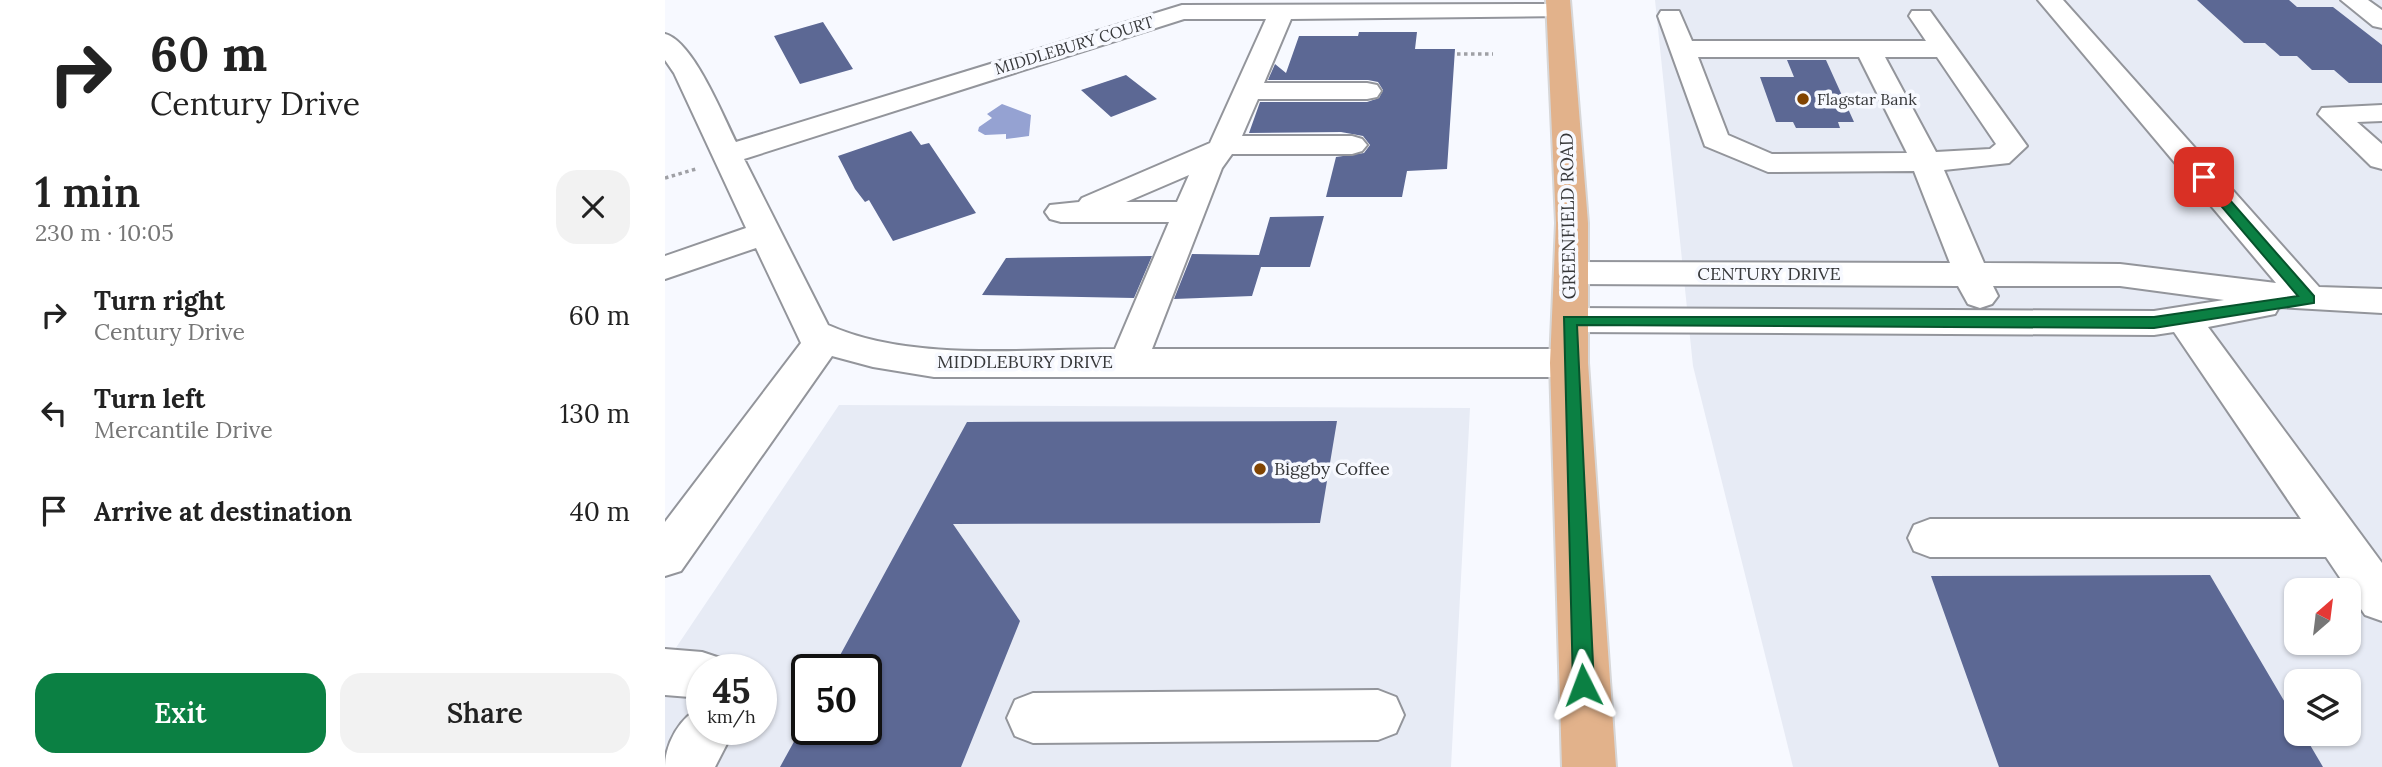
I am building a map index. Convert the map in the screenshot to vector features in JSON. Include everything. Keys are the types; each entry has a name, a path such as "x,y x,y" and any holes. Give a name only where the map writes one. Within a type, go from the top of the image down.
{"main road":[{"name":"GREENFIELD ROAD","path":"1558,5 1572,223 1569,363 1588,767"}],"street":[{"path":"2050,0 2309,299"},
{"name":"MIDDLEBURY COURT","path":"716,160 1182,12 1238,6 1282,11 1558,5"},
{"path":"1128,363 1207,167 1220,148 1282,11"},
{"path":"1670,16 1715,140 1768,163 1926,162 1998,157 2013,146 1921,16"},
{"path":"665,42 687,72 716,160 765,233 814,334 824,339 665,557"},
{"path":"1868,48 1926,162 1968,274 1993,323"},
{"path":"1682,49 1944,49"},
{"path":"1247,91 1367,92"},
{"path":"2382,113 2332,114 2382,160"},
{"path":"1189,212 1068,212 1220,148 1352,145"},
{"path":"665,268 765,233"},
{"name":"CENTURY DRIVE","path":"1571,273 2120,275 2309,299 2382,301"},
{"name":"CENTURY DRIVE","path":"1570,320 2154,323 2309,299"},
{"path":"2183,318 2382,600"},
{"name":"MIDDLEBURY DRIVE","path":"824,339 877,356 934,363 1569,363"},
{"path":"1930,538 2338,538"},
{"path":"665,673 686,675"},
{"path":"1033,718 1378,715"},
{"path":"685,767 699,745"}],"path":[{"path":"1457,54 1493,54"},
{"path":"665,178 716,160"}],"shaded area":[{"path":"1655,0 2382,0 2382,767 1793,767 1693,366"},
{"path":"839,405 1470,408 1451,767 665,767 665,664"}],"water":[{"path":"1002,104 1031,115 1029,136 1006,139 1006,134 985,135 978,131 979,127 992,118 987,114"}],"building":[{"path":"2197,0 2289,0 2297,7 2333,7 2382,45 2382,83 2349,83 2334,70 2312,70 2297,56 2280,56 2265,43 2244,43"},
{"path":"823,22 853,69 800,84 774,36"},
{"path":"1359,32 1417,32 1415,49 1455,49 1447,169 1407,171 1402,197 1326,197 1336,157 1364,153 1370,145 1363,136 1341,132 1249,133 1260,102 1367,102 1379,98 1383,90 1378,82 1368,80 1268,80 1275,64 1286,73 1299,36 1358,36"},
{"name":"Flagstar Bank","path":"1787,60 1826,60 1854,122 1838,122 1840,128 1796,128 1793,122 1776,122 1760,77 1794,77"},
{"path":"1126,75 1157,99 1111,117 1081,90"},
{"path":"911,131 921,145 929,143 976,213 893,241 869,200 865,202 855,189 838,156"},
{"path":"1324,216 1310,267 1261,267 1252,296 1174,299 1192,254 1259,255 1270,217"},
{"path":"1152,256 1134,298 982,295 1006,258"},
{"path":"1337,421 1320,523 953,524 1020,621 961,767 780,767 792,745 882,745 882,654 841,654 967,422"},
{"path":"2210,575 2284,701 2284,746 2311,746 2323,767 1999,767 1931,576"}],"place":[{"name":"Flagstar Bank","path":"1803,99"},
{"name":"Biggby Coffee","path":"1260,469"}],"route":[{"path":"1583,685 1569,363 1570,320 2154,323 2309,299 2204,177"}]}
